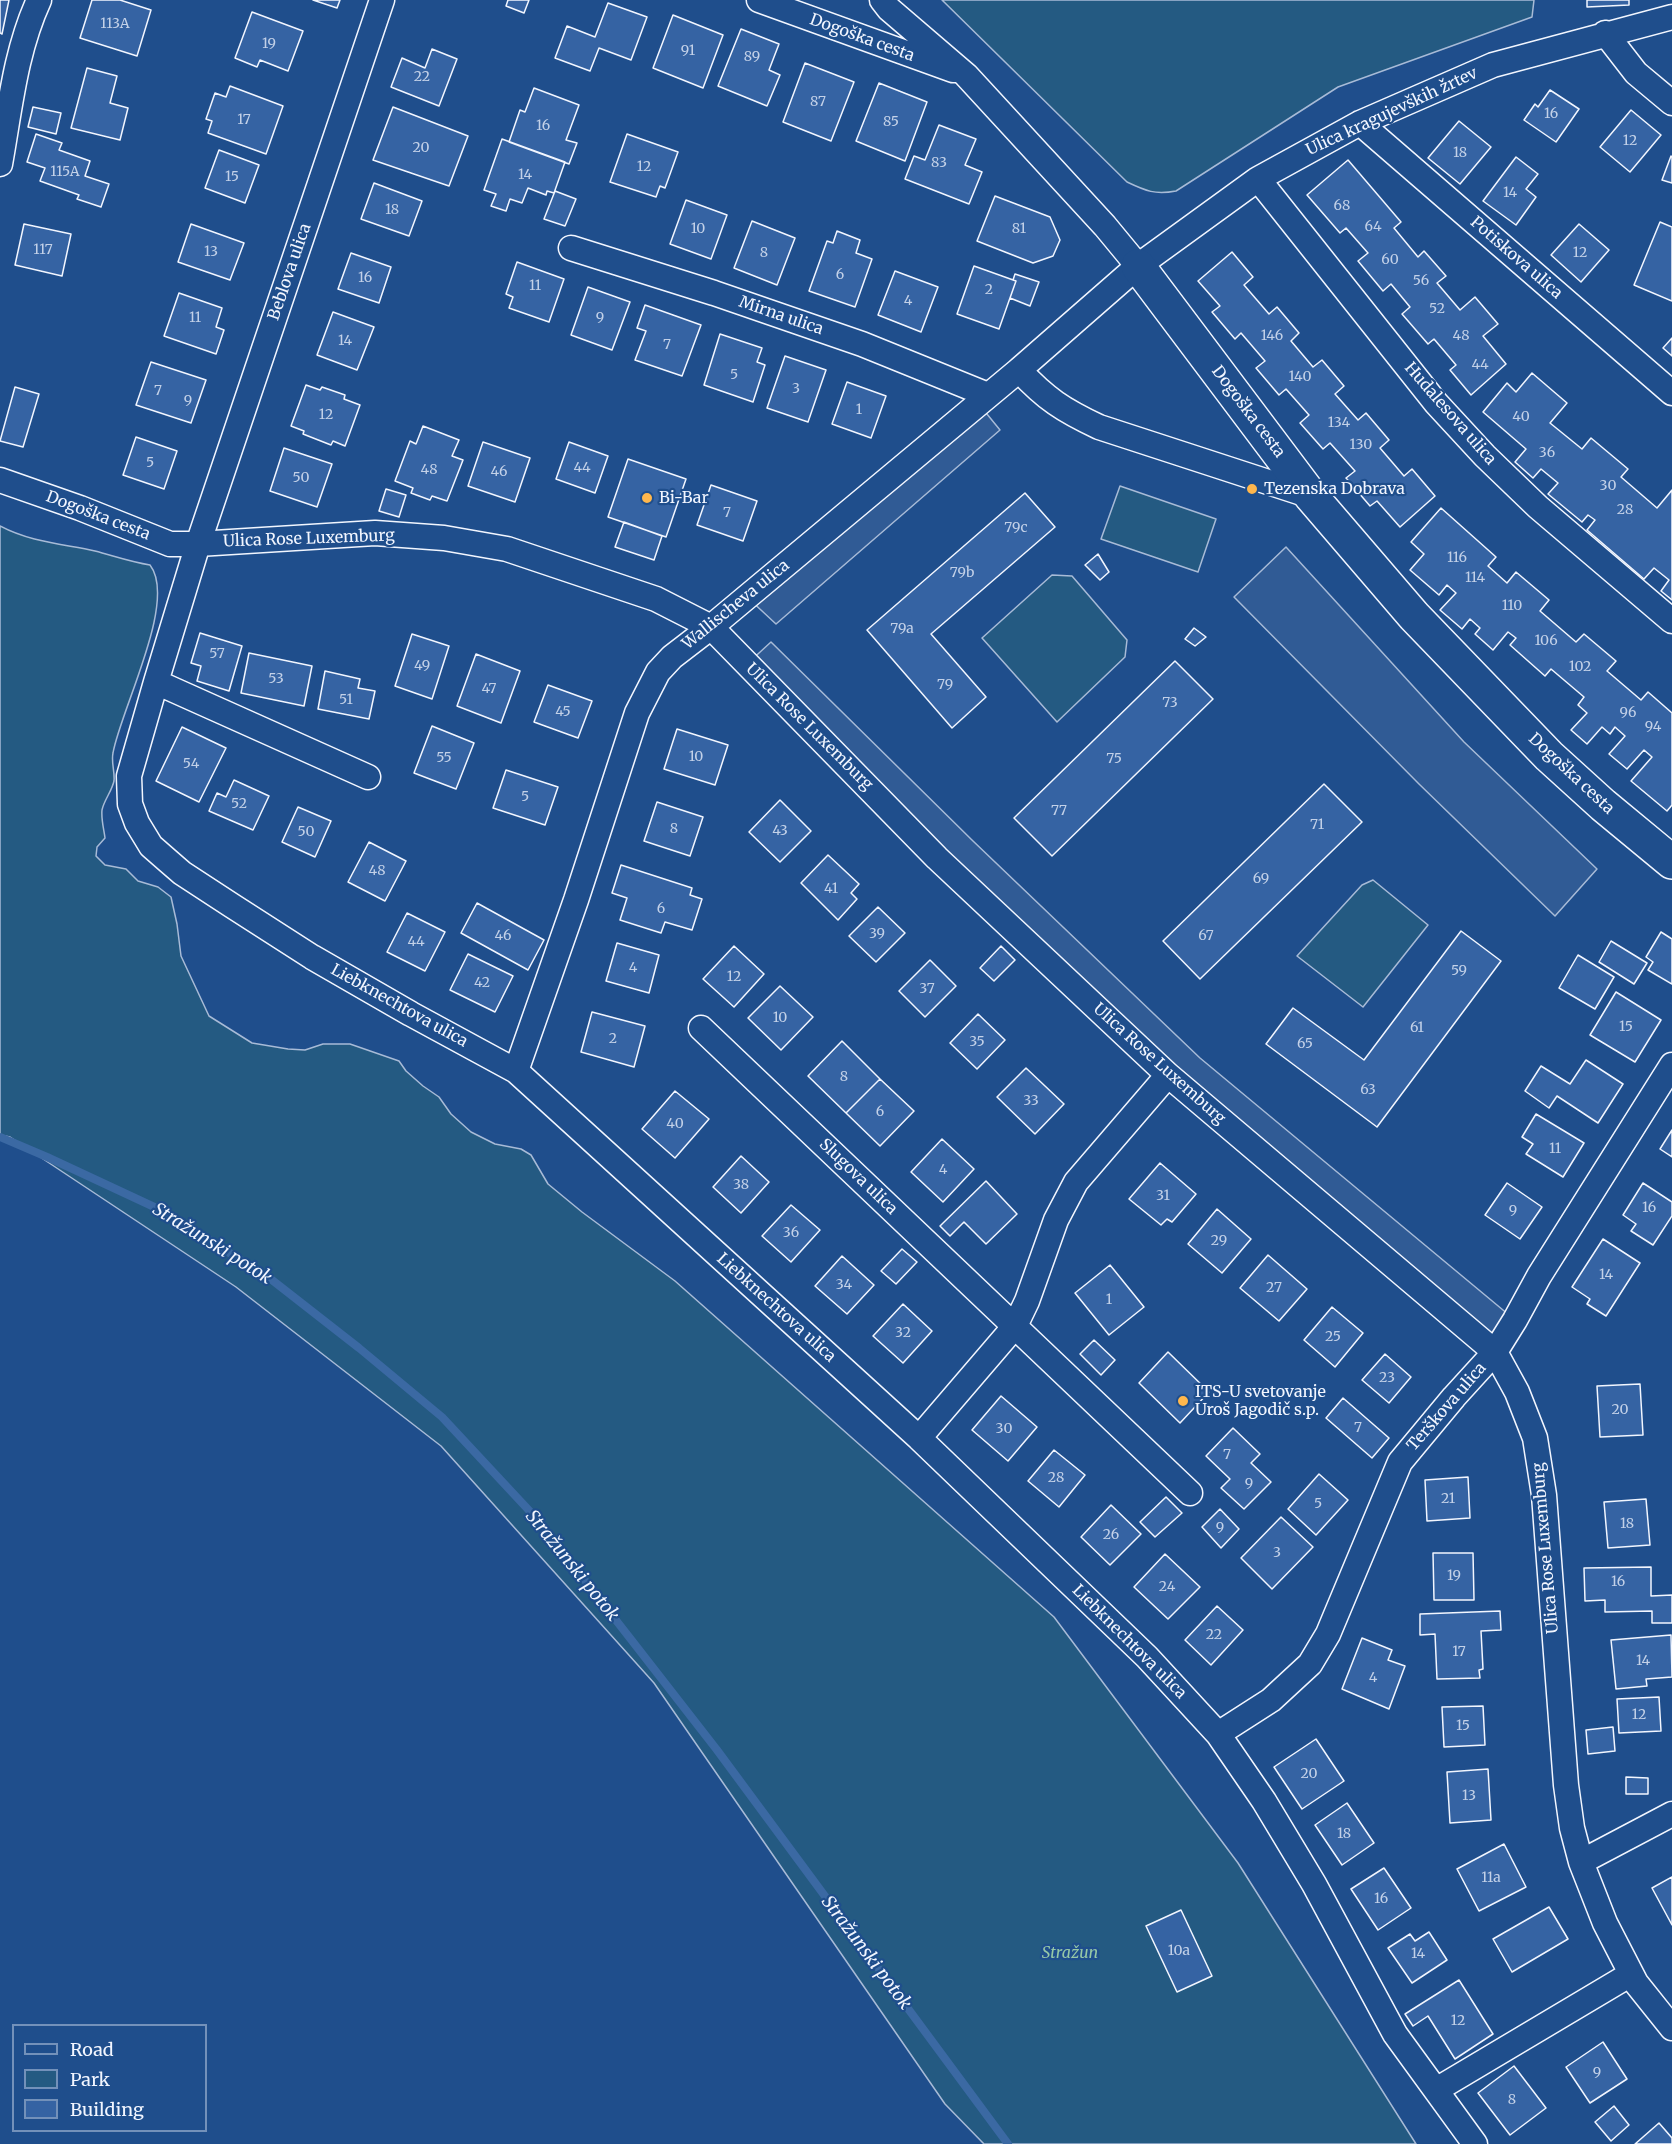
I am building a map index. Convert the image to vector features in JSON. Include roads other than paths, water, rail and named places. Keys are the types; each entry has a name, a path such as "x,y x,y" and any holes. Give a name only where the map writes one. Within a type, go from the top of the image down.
{"street":[{"path":"0,164 16,68 25,35 39,0"},
{"name":"Beblova ulica","path":"198,544 382,0"},
{"name":"Dogoška cesta","path":"759,0 966,75"},
{"name":"Dogoška cesta","path":"882,0 889,9 966,75 1105,226 1138,266 1311,496 1414,616 1511,718 1595,798 1672,862"},
{"name":"Ulica kragujevških žrtev","path":"1138,266 1258,179 1360,123 1493,65 1605,33 1660,12"},
{"path":"1605,33 1636,73 1672,103"},
{"name":"Potiskova ulica","path":"1360,123 1672,393"},
{"name":"Hudalesova ulica","path":"1258,179 1436,403 1485,456 1538,507 1672,621"},
{"name":"Mirna ulica","path":"571,248 714,293 862,344 988,395"},
{"name":"Wallischeva ulica","path":"516,1071 576,900 637,713 658,672 672,657 1019,370 1138,266"},
{"path":"1019,370 1048,399 1065,411 1098,427 1311,496"},
{"name":"Dogoška cesta","path":"0,480 80,508 170,544 198,544"},
{"name":"Ulica Rose Luxemburg","path":"198,544 375,533 444,538 507,549 656,598 711,627 938,858 1168,1075 1495,1352 1517,1392 1535,1438 1544,1495 1566,1785 1572,1828 1581,1862 1605,1923 1636,1983 1672,2028"},
{"name":"Liebknechtova ulica","path":"198,544 129,776 130,804 136,823 151,846 182,873 312,957 516,1071 919,1438 1147,1657 1218,1734 1264,1802 1314,1884 1395,2034 1475,2144"},
{"path":"156,682 368,777"},
{"name":"Slugova ulica","path":"701,1028 1190,1493"},
{"name":"Terškova ulica","path":"1218,1734 1271,1700 1310,1664 1328,1634 1400,1462 1495,1352 1539,1276 1672,1065"},
{"path":"919,1438 1015,1326 1027,1301 1056,1220 1076,1182 1168,1075"},
{"path":"1581,1862 1672,1814"},
{"path":"1436,2090 1631,1974"}],"waterway":[{"name":"Stražunski potok","path":"0,1137 165,1212 272,1280 442,1417 537,1519 633,1642 717,1750 1008,2144"}],"place":[{"name":"Tezenska Dobrava","path":"1252,489"},
{"name":"Bi-Bar","path":"647,498"},
{"name":"ITS-U svetovanje Uroš Jagodič s.p.","path":"1183,1401"}],"park label":[{"name":"Stražun","path":"1070,1953"}]}
